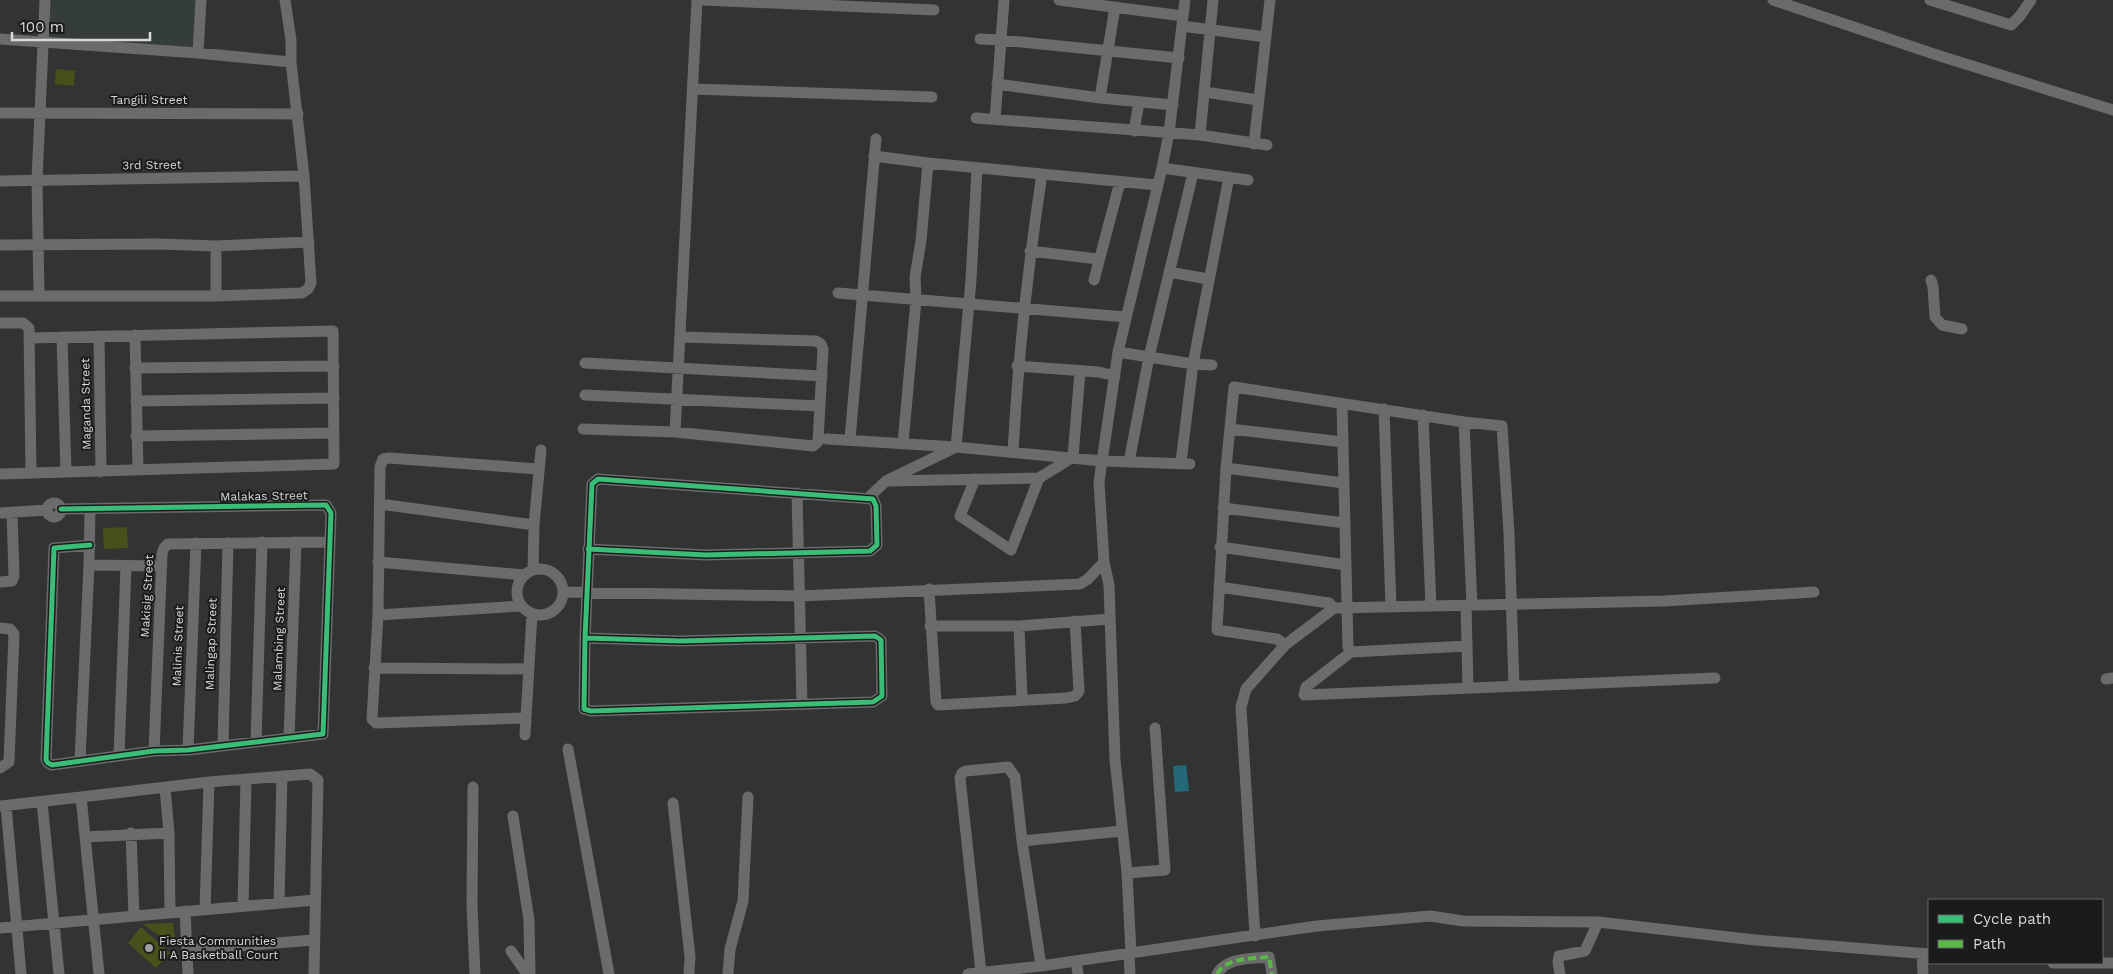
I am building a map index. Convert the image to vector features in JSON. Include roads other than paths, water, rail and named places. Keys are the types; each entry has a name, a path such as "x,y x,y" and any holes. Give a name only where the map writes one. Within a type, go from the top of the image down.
{"street":[{"path":"39,295 37,180 45,0"},
{"path":"198,54 201,0"},
{"path":"0,296 216,296 302,293 308,290 311,283 304,176 291,62 291,40 285,0"},
{"path":"675,432 697,0"},
{"path":"703,0 934,10"},
{"path":"994,119 1004,0"},
{"path":"1059,0 1115,7 1152,6 1182,21 1210,30 1266,37"},
{"path":"1130,974 1127,873 1115,760 1109,585 1104,562 1099,498 1102,461 1118,352 1169,132 1185,0"},
{"path":"1200,135 1213,0"},
{"path":"1254,144 1270,0"},
{"path":"1773,0 1930,53 2113,110"},
{"path":"1930,0 2011,25 2031,0"},
{"path":"1100,98 1115,7"},
{"path":"0,39 291,62"},
{"path":"980,40 1001,40 1179,58"},
{"path":"997,84 1100,98 1173,105"},
{"path":"693,89 932,97"},
{"path":"1205,92 1258,100"},
{"path":"1134,131 1139,102"},
{"name":"Tangili Street","path":"0,113 298,114"},
{"path":"976,118 1134,131 1169,132 1268,145"},
{"path":"850,439 876,139"},
{"path":"874,156 1157,185"},
{"path":"903,443 916,300 915,277 921,241 928,163"},
{"path":"956,446 969,304 977,168"},
{"path":"1162,168 1248,180"},
{"path":"1129,462 1149,357 1193,173"},
{"path":"1013,452 1017,366 1030,251 1042,174"},
{"name":"3rd Street","path":"0,181 304,176"},
{"path":"827,439 956,446 1102,461 1186,463 1193,364 1229,177"},
{"path":"1094,280 1098,259 1120,182"},
{"path":"0,245 159,244 216,246 309,242"},
{"path":"216,246 216,296"},
{"path":"1030,251 1098,259"},
{"path":"1169,272 1208,279"},
{"path":"1931,280 1935,317 1942,325 1962,330"},
{"path":"838,293 1126,318"},
{"path":"0,323 23,323 29,328 32,473"},
{"path":"0,474 334,464 333,331 29,338"},
{"path":"135,335 138,470"},
{"name":"Maganda Street","path":"99,336 101,472"},
{"path":"62,337 66,472"},
{"path":"583,429 675,432 813,446 818,442 823,350 821,344 816,341 681,337"},
{"path":"1118,352 1193,364 1212,365"},
{"path":"585,364 822,376"},
{"path":"135,368 334,366"},
{"path":"1017,366 1099,372 1115,376"},
{"path":"1073,457 1080,372"},
{"path":"1285,646 1277,639 1217,630 1220,547 1234,387 1464,422 1502,426 1509,533 1514,685"},
{"path":"584,396 820,406"},
{"path":"136,401 334,398"},
{"path":"1342,404 1348,647 1352,652"},
{"path":"1384,409 1391,607"},
{"path":"1423,415 1431,606"},
{"path":"1464,422 1469,605 1468,687"},
{"path":"1230,429 1342,442"},
{"path":"136,436 334,433"},
{"path":"868,498 886,481 956,446"},
{"path":"378,562 529,572 540,569 554,574 562,585 563,592 558,606 553,611 539,615 532,614 521,606 516,593 517,586 529,572 541,450"},
{"path":"886,481 1039,478 1073,457"},
{"path":"526,718 376,723 372,719 378,614 380,467 383,459 540,469"},
{"path":"1226,468 1344,483"},
{"path":"975,479 960,516 1011,550 1039,478"},
{"path":"585,638 681,641 875,636 881,640 882,696 873,702 590,711 584,708 585,638 588,592 588,549 592,484 598,479 873,499 876,506 877,545 873,550 706,555 588,549"},
{"path":"796,493 802,704"},
{"name":"Malakas Street","path":"12,512 47,510 52,504 59,506 61,509 90,510 326,505 331,513 328,542 323,734 289,738"},
{"path":"380,504 534,525"},
{"path":"1223,508 1345,522"},
{"path":"80,760 90,565 90,510"},
{"path":"0,513 12,512 14,576 12,581 0,582"},
{"path":"256,740 262,542"},
{"name":"Malambing Street","path":"289,738 296,542"},
{"name":"Makisig Street","path":"154,751 162,554 164,548 168,544 328,542"},
{"name":"Malinis Street","path":"188,750 196,543"},
{"name":"Malingap Street","path":"223,745 228,543"},
{"path":"90,545 54,548 46,760 52,765 154,751 188,750 256,740 289,738"},
{"path":"1220,547 1346,565"},
{"path":"563,592 799,596 1080,584 1088,579 1104,562"},
{"path":"90,565 162,566"},
{"path":"119,756 126,567"},
{"path":"1218,587 1329,603 1334,608"},
{"path":"929,589 930,626 936,702 938,705 1075,696 1079,691 1075,621"},
{"path":"1255,936 1241,707 1246,689 1285,646 1334,608 1664,601 1814,592"},
{"path":"378,614 521,606"},
{"path":"525,735 532,614"},
{"path":"930,626 1019,626 1110,619"},
{"path":"1019,626 1022,699"},
{"path":"0,628 10,629 14,634 9,762 0,768"},
{"path":"1467,646 1352,652 1306,687 1304,695 1715,678"},
{"path":"374,668 529,669"},
{"path":"1127,873 1164,870 1155,728"},
{"path":"568,749 609,974"},
{"path":"983,973 960,778 966,770 1008,766 1015,776 1022,841 1041,966"},
{"path":"21,974 3,806 209,782 310,774 318,780 314,974"},
{"path":"279,903 282,776"},
{"path":"243,906 246,780"},
{"path":"205,910 209,782"},
{"path":"165,788 169,833 170,913"},
{"path":"473,788 472,905 475,974"},
{"path":"81,797 99,974"},
{"path":"728,974 730,949 743,901 748,797"},
{"path":"42,802 59,974"},
{"path":"673,803 690,957 689,974"},
{"path":"514,816 528,920 528,974"},
{"path":"1022,841 1122,831"},
{"path":"85,837 131,833 169,833"},
{"path":"131,833 134,916"},
{"path":"0,928 315,900"},
{"path":"185,911 188,974"},
{"path":"968,974 1041,966 1317,926 1418,916 1445,917 1463,921 1598,922 1755,940 1926,954 1923,974"},
{"path":"1560,974 1558,962 1560,956 1585,951 1598,922"},
{"path":"187,950 314,940"},
{"path":"510,951 528,974"},
{"path":"1217,974 1220,968 1229,962 1269,957 1272,974"},
{"path":"1076,961 1078,974"}],"water":[{"path":"1186,765 1189,791 1175,792 1173,766"}],"place":[{"name":"Fiesta Communities II A Basketball Court","path":"149,948"}]}
